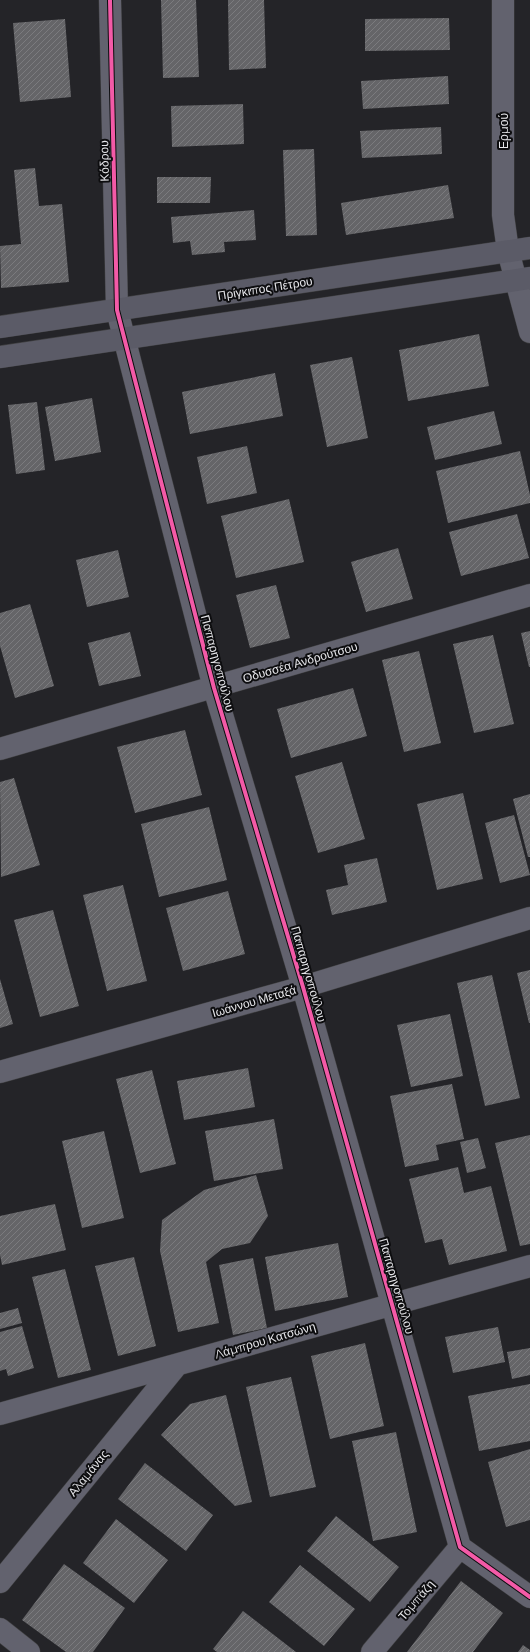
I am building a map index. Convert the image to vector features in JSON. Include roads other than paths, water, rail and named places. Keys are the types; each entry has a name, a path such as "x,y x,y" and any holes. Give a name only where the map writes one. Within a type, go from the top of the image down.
{"main road":[{"name":"Πρίγκιπος Πέτρου","path":"0,327 120,324 516,268 530,248"},
{"name":"Πρίγκιπος Πέτρου","path":"0,357 120,324 516,268"}],"street":[{"name":"Κόδρου","path":"110,0 120,324"},
{"name":"Ερμού","path":"503,0 503,215 530,332"},
{"name":"Παπαρηγοπούλου","path":"120,324 214,688 303,987 460,1548"},
{"name":"Οδυσσέα Ανδρούτσου","path":"0,749 530,595"},
{"name":"Ιωάννου Μεταξά","path":"0,1072 303,987 530,918"},
{"name":"Λάμπρου Κατσώνη","path":"0,1414 530,1266"},
{"name":"Αλαμάνας","path":"0,1582 176,1365"},
{"path":"460,1548 530,1597"},
{"name":"Τομπάζη","path":"372,1652 460,1548"},
{"path":"0,1629 29,1652"}]}
